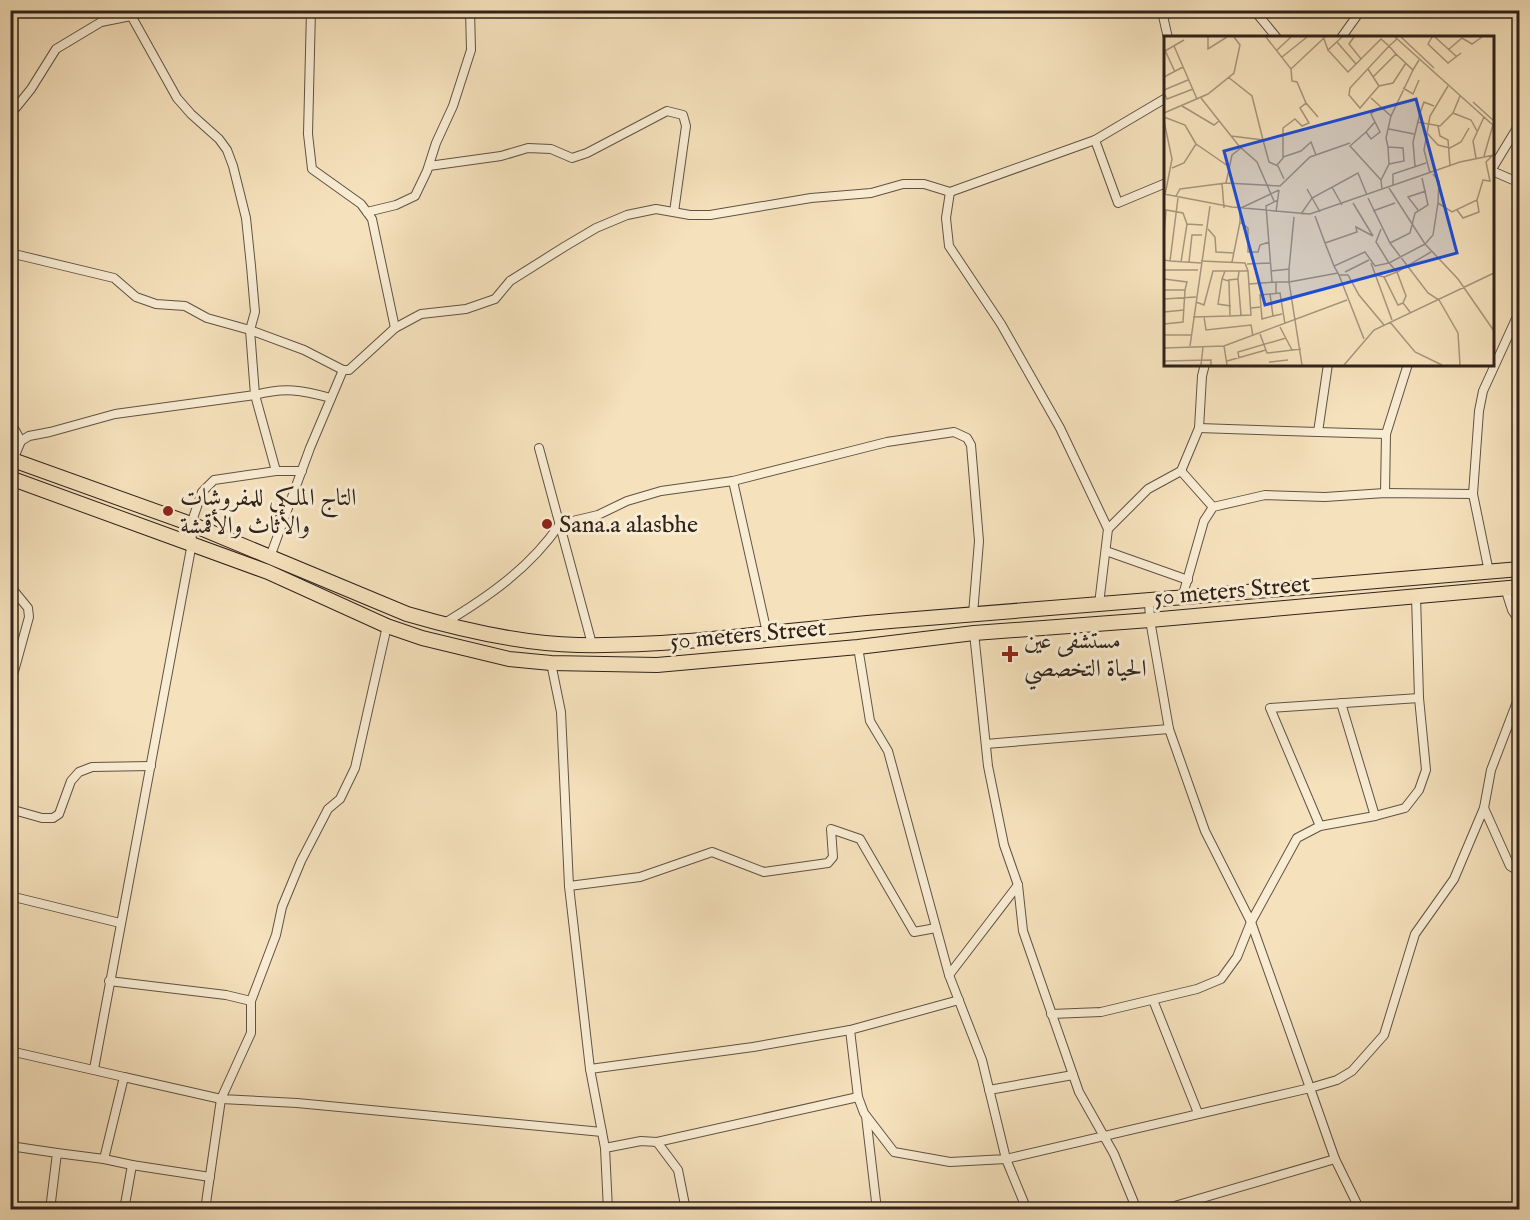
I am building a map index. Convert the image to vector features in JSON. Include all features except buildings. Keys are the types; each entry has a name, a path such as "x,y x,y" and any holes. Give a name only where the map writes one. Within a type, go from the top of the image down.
{"main road":[{"name":"50 meters Street","path":"12,459 191,524 407,614 442,625 513,639 592,644 656,643 898,620 1520,569"},
{"path":"26,484 30,466"},
{"name":"50 meters Street","path":"10,478 268,572 387,626 422,638 508,659 551,663 657,665 858,647 974,633 1150,620 1520,587"},
{"path":"898,620 902,640"},
{"path":"508,659 513,639"}],"street":[{"path":"311,10 308,134 312,169 361,204 372,219 395,328"},
{"path":"367,212 396,205 415,196 453,106 471,50 470,10"},
{"path":"1168,36 1163,16 1175,10"},
{"path":"1254,10 1276,36"},
{"path":"1342,36 1361,10"},
{"path":"10,115 31,89 56,49 101,22 130,13 177,98 191,114 219,138 227,150 246,218 255,312 250,330 255,395 276,471"},
{"path":"10,253 114,278 136,297 156,304 185,306 207,318 250,330 304,350 343,370 349,370 395,328 421,314 466,309 495,299 510,281 555,252 596,228 627,215 656,209 690,216 710,215 811,198 871,193 903,184 924,184 950,192 1095,140 1164,99"},
{"path":"429,166 501,156 528,148 551,149 572,158 587,153 667,111 683,115 686,126 674,212"},
{"path":"1494,167 1520,123"},
{"path":"1095,140 1118,203 1164,184"},
{"path":"1494,171 1520,183"},
{"path":"950,192 946,218 949,246 1001,324 1060,428 1108,529 1099,604"},
{"path":"1489,572 1473,494 1479,411 1484,391 1520,310"},
{"path":"1108,529 1148,489 1181,471 1199,428 1204,366"},
{"path":"1318,432 1328,366"},
{"path":"1385,493 1386,434 1407,366"},
{"path":"270,556 343,370"},
{"path":"12,459 21,441 29,436 115,414 270,391 300,390 331,398"},
{"path":"10,410 12,425 21,441"},
{"path":"1199,428 1386,434"},
{"path":"442,625 474,606 518,573 546,545 560,524 598,515 627,501 661,491 733,481 887,442 954,432 967,438 971,445 979,541 973,614"},
{"path":"539,448 592,644"},
{"path":"94,1069 192,543 191,524 202,492 214,480 276,471 302,471"},
{"path":"1181,471 1213,507"},
{"path":"733,481 767,633"},
{"path":"1182,598 1204,521 1213,507 1265,495 1325,497 1385,493 1473,494"},
{"path":"1106,551 1188,580"},
{"path":"10,586 28,609 29,616 10,686"},
{"path":"1505,588 1512,610 1520,622"},
{"path":"1051,1014 1101,1012 1197,989 1221,979 1237,957 1251,922 1297,838 1320,826 1405,808 1419,790 1426,770 1419,698 1416,596"},
{"path":"1149,600 1150,620 1169,729 1205,831 1251,922 1335,1159 1360,1209"},
{"path":"205,1209 221,1099 251,1033 251,1001 276,935 282,907 301,861 328,809 340,799 355,768 387,626"},
{"path":"974,633 986,744 1004,845 1018,885 1023,931 1079,1092 1105,1136 1137,1209"},
{"path":"858,647 870,721 888,751 949,975 982,1060 1006,1159 1027,1209"},
{"path":"551,663 561,712 569,886 590,1069 604,1148 608,1209"},
{"path":"850,1030 858,1097 866,1116 894,1152 950,1162 1006,1159 1337,1080 1352,1071 1384,1035 1415,934 1454,879 1484,808 1491,770 1520,694"},
{"path":"1320,826 1270,708 1419,698"},
{"path":"1341,703 1375,816"},
{"path":"986,744 1169,729"},
{"path":"10,809 42,818 53,818 59,814 71,781 79,772 92,766 151,766"},
{"path":"1484,808 1510,866 1520,872"},
{"path":"569,886 640,877 712,852 764,872 828,863 833,857 831,829 860,839 914,932 936,928"},
{"path":"949,975 1018,885"},
{"path":"10,896 120,923"},
{"path":"109,981 226,995 251,1001"},
{"path":"590,1069 753,1047 850,1030 959,1000"},
{"path":"1154,1000 1198,1113"},
{"path":"10,1051 221,1099 297,1102 602,1132"},
{"path":"989,1090 1073,1075"},
{"path":"104,1159 124,1077"},
{"path":"604,1148 640,1141 657,1142 858,1097"},
{"path":"866,1116 877,1209"},
{"path":"657,1142 678,1170 686,1209"},
{"path":"10,1146 104,1159 210,1178"},
{"path":"50,1209 57,1153"},
{"path":"1161,1209 1335,1159"},
{"path":"124,1209 132,1165"}],"place":[{"name":"التاج الملكي للمفروشات والأثاث والأقمشة","path":"168,511"},
{"name":"Sana.a alasbhe","path":"547,524"},
{"name":"مستشفى عين الحياة التخصصي","path":"1010,654"}]}
